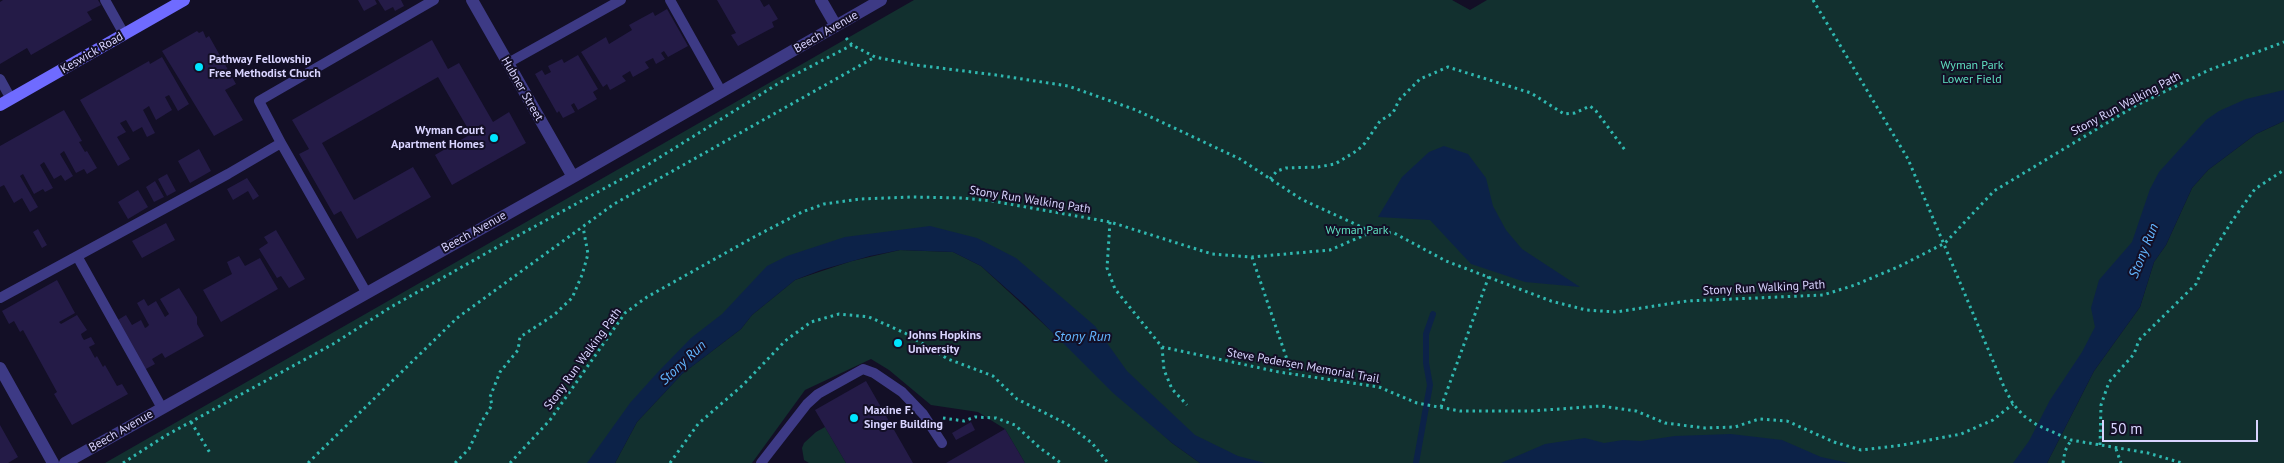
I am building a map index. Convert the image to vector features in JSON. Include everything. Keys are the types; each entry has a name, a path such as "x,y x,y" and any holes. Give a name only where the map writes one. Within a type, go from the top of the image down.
{"street":[{"name":"Keswick Road","path":"6,102 184,0"},
{"name":"Hubner Street","path":"472,0 573,177"},
{"path":"821,0 836,26"},
{"name":"Beech Avenue","path":"65,463 573,177 881,0"},
{"path":"0,368 53,463"}],"lane":[{"path":"105,0 124,34"},
{"path":"366,292 259,101 434,0"},
{"path":"508,63 620,0"},
{"path":"670,0 721,91"},
{"path":"0,79 6,102"},
{"path":"0,298 228,174 281,143"},
{"path":"77,256 162,408"},
{"path":"761,463 807,404 818,394 863,369 874,373 902,392 923,414 942,443"}],"path":[{"path":"1813,0 1908,159 2004,387 2013,404 2024,416 2037,425 2065,438 2116,449 2148,453 2182,463"},
{"name":"Stony Run Walking Path","path":"836,26 852,45 875,57 916,65 996,74 1068,86 1136,110 1240,159 1301,199 1372,232"},
{"name":"Stony Run Walking Path","path":"510,463 550,420 625,314 675,281 802,212 824,204 860,199 962,198 992,201 1110,222 1212,254 1252,257 1330,250 1372,232 1394,232 1446,260 1552,301 1586,310 1616,312 1687,300 1823,295 1855,285 1898,267 1944,243 1994,191 2135,106 2209,70 2284,42"},
{"path":"123,463 165,436 333,344 392,307 499,246 649,164 779,83 852,45"},
{"path":"308,463 457,318 614,204 875,57"},
{"path":"1270,179 1277,171 1286,168 1318,167 1335,164 1358,150 1365,144 1380,121 1393,113 1400,100 1420,79 1448,67 1531,93 1564,114 1575,113 1590,106 1596,111 1625,150"},
{"path":"2100,446 2101,405 2109,382 2134,354 2138,340 2196,284 2204,266 2232,221 2255,189 2284,170"},
{"path":"1110,222 1107,268 1115,289 1162,348 1164,370 1172,389 1187,404"},
{"path":"454,463 469,449 492,405 490,397 500,372 518,350 520,337 554,316 572,298 582,275 588,254 583,227"},
{"path":"1252,257 1292,374"},
{"path":"1441,407 1489,276"},
{"name":"Steve Pedersen Memorial Trail","path":"1162,348 1292,374 1379,387 1417,403 1460,411 1531,411 1601,406 1636,411 1665,423 1705,428 1735,427 1760,419 1788,421 1834,442 1861,450 1903,445 1961,434 1993,420 2013,404"},
{"path":"923,414 964,421 975,417 996,418 1015,425 1040,448 1061,463"},
{"path":"191,422 210,453"},
{"path":"2063,463 2065,451 2071,440"},
{"path":"2116,449 2121,463"}],"green space":[{"name":"Wyman Park","path":"914,0 1452,0 1470,10 1487,0 2284,0 2284,110 2192,164 2035,463 1800,463 1573,455 1509,463 1229,463 1207,455 1018,276 937,240 827,256 685,357 602,463 105,463"},
{"path":"2284,121 2284,463 2047,463 2094,371 2140,307 2154,262 2166,245 2192,188 2208,170 2256,134"},
{"name":"Johns Hopkins University","path":"900,250 953,252 981,266 1172,443 1200,463 1025,463 1005,429 978,412 931,405 889,370 871,359 805,390 752,463 615,463 637,422 682,374 741,329 752,315 795,280 852,261"},
{"path":"825,427 846,463 809,463 804,460 802,448 804,443"}],"water":[{"name":"Stony Run","path":"2284,90 2284,121 2256,134 2208,170 2192,188 2166,245 2154,262 2140,307 2094,371 2047,463 2013,463 2029,441 2050,400 2082,352 2095,327 2091,308 2099,280 2132,242 2150,189 2159,172 2206,120 2219,111 2246,99"},
{"path":"1444,146 1468,154 1486,178 1493,206 1506,230 1522,249 1580,287 1525,282 1471,264 1430,220 1378,217 1402,177 1429,152"},
{"name":"Stony Run","path":"930,226 977,238 1016,258 1095,326 1127,371 1195,435 1238,456 1265,463 1200,463 1172,443 1113,393 1026,306 981,266 953,252 900,250 870,256 821,270 795,280 752,315 741,329 682,374 637,422 615,463 587,463 630,403 657,373 691,338 722,314 767,266 787,256 845,237"},
{"path":"1731,434 1782,440 1821,457 1849,463 1501,463 1545,444 1585,438 1604,443 1623,440 1641,441 1675,436"}],"building":[{"path":"3,0 98,0 101,5 87,12 92,20 31,55 27,48 0,64 0,2"},
{"path":"358,0 375,0 377,4 364,11"},
{"path":"378,0 401,0 404,6 395,11 393,7 385,11"},
{"path":"717,0 760,0 764,7 769,4 778,19 772,22 774,27 738,46 731,35 736,33"},
{"path":"667,9 688,46 668,57 664,51 661,53 665,59 656,64 653,58 645,62 649,68 633,77 630,71 622,76 626,81 610,90 607,84 603,87 581,52 606,37 609,44 632,30 629,25 653,12 655,16"},
{"name":"Pathway Fellowship Free Methodist Chuch","path":"197,31 199,33 203,31 206,38 209,36 236,84 225,90 243,120 214,136 162,51"},
{"name":"Wyman Court Apartment Homes","path":"432,40 448,69 459,63 493,122 509,112 526,143 452,185 435,155 471,134 438,77 322,143 354,200 413,167 431,197 357,239 341,211 334,215 299,154 309,149 292,120"},
{"path":"578,55 598,89 593,92 597,99 578,110 574,103 571,105 575,112 563,118 559,111 557,113 535,74 542,70 545,75 551,72 548,66 562,59 564,63"},
{"path":"162,57 189,104 178,111 169,95 165,97 172,110 156,120 149,106 143,110 155,133 147,137 142,127 133,132 126,120 120,123 126,132 117,137 130,159 118,166 80,100 149,61 150,64"},
{"path":"64,110 82,141 79,142 97,168 87,174 84,169 76,173 64,151 60,154 73,176 65,181 61,175 54,179 44,162 40,165 53,188 45,192 43,189 34,194 23,174 20,176 38,207 30,212 22,198 14,203 4,185 0,187 0,146"},
{"path":"199,149 211,171 190,183 178,161"},
{"path":"167,174 176,191 167,196 158,179"},
{"path":"247,178 259,196 253,200 248,191 233,200 227,189"},
{"path":"155,181 164,197 154,202 146,187"},
{"path":"138,190 148,207 128,219 118,202"},
{"path":"166,223 175,240 142,258 132,241"},
{"path":"38,229 47,245 42,248 33,232"},
{"path":"276,230 305,279 289,288 281,276 277,278 259,249 268,243 264,237"},
{"path":"239,256 245,266 260,258 278,289 221,322 203,290 232,274 227,262"},
{"path":"57,280 75,313 59,322 61,324 77,315 87,330 81,334 82,337 84,340 91,337 95,344 89,347 95,358 97,356 103,367 105,365 117,386 122,384 128,394 72,425 54,394 57,392 23,330 20,332 14,321 9,324 2,311"},
{"path":"179,288 197,317 197,324 204,336 165,358 162,353 152,359 155,364 144,370 116,321 126,315 132,325 141,320 145,328 147,327 149,325 137,303 144,299 148,306 156,301 165,317 169,314 160,299"},
{"name":"Maxine F. Singer Building","path":"866,381 913,463 846,463 815,410"},
{"path":"971,422 975,430 956,440 952,433"},
{"path":"0,425 18,457 8,463 0,463"},
{"name":"Maxine F. Singer Building","path":"1005,429 1025,463 946,463"}],"waterway":[{"path":"1416,463 1430,385 1426,363 1426,334 1433,314"}],"place":[{"name":"Pathway Fellowship Free Methodist Chuch","path":"199,67"},
{"name":"Wyman Court Apartment Homes","path":"494,138"},
{"name":"Johns Hopkins University","path":"898,343"},
{"name":"Maxine F. Singer Building","path":"854,418"}],"park label":[{"name":"Wyman Park Lower Field","path":"1972,73"}]}
